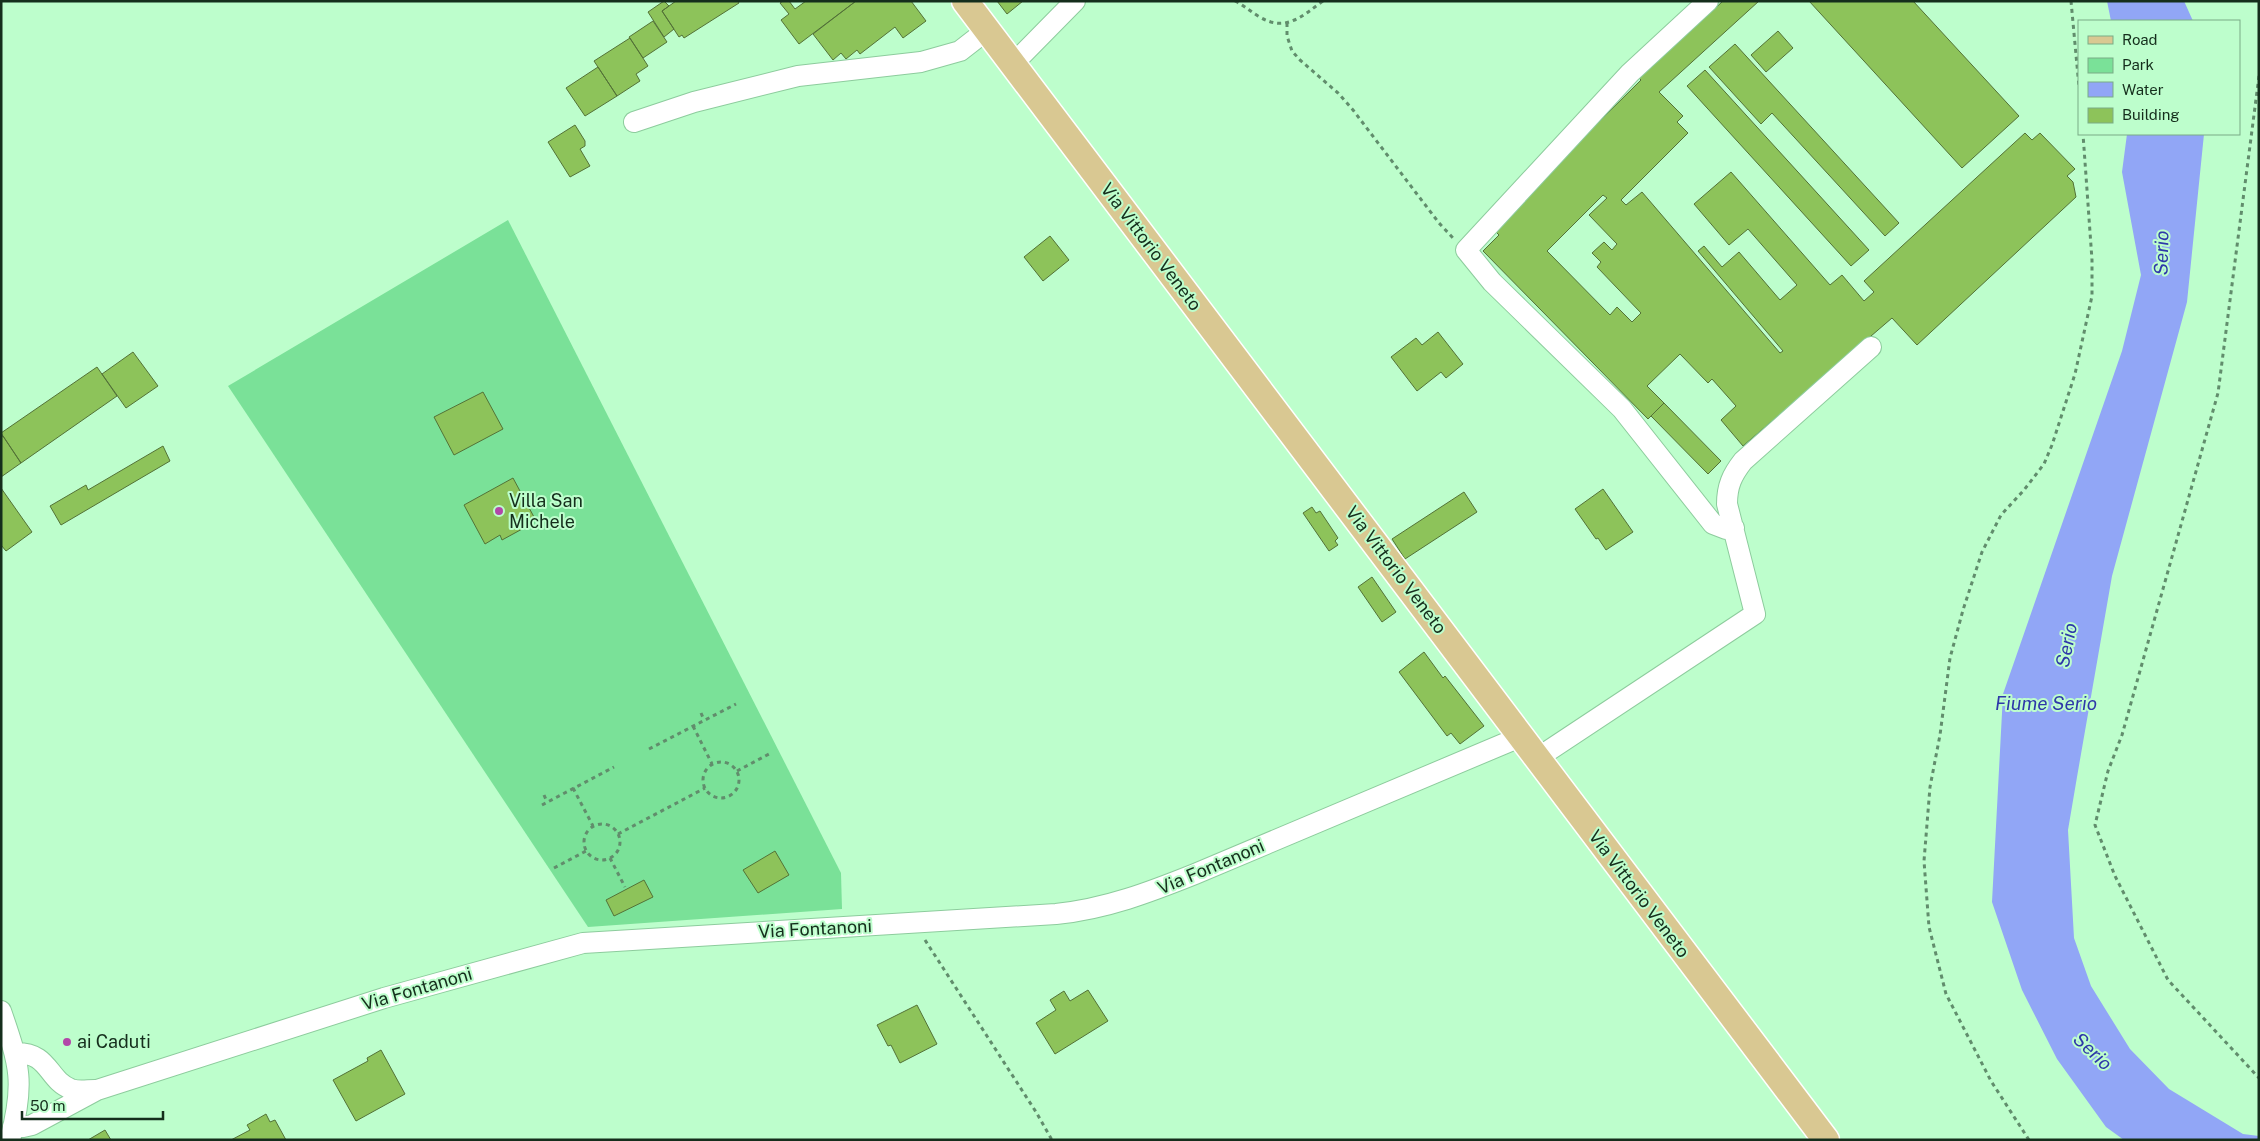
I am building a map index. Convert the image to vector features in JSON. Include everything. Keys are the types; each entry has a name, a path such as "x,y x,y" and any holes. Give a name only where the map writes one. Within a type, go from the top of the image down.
{"main road":[{"name":"Via Vittorio Veneto","path":"964,1 1371,536 1536,759 1826,1140"}],"street":[{"path":"1012,65 1075,1"},
{"path":"1708,1 1630,73 1466,250 1492,282 1622,409 1713,524 1726,529 1734,528"},
{"path":"634,122 694,102 798,76 921,62 960,51 987,30"},
{"path":"1536,759 1755,614 1728,504 1727,490 1732,475 1743,461 1871,347"},
{"name":"Via Fontanoni","path":"97,1090 384,998 583,943 1056,914 1085,911 1111,905 1195,874 1520,736"},
{"path":"1,1011 20,1084 12,1133"},
{"path":"9,1042 40,1060 64,1086 71,1089 97,1090"},
{"path":"12,1133 97,1090"}],"path":[{"path":"1235,1 1268,22 1278,25 1303,16 1324,1"},
{"path":"2071,1 2078,76"},
{"path":"1287,23 1287,36 1292,52 1348,104 1439,223 1466,250"},
{"path":"2259,76 2218,393 2122,735 2108,771 2095,825 2115,876 2168,980 2259,1078"},
{"path":"2029,1140 1991,1081 1946,994 1929,927 1924,861 1930,787 1940,735 1950,658 1963,610 1982,552 2001,515 2044,464 2075,374 2092,296 2092,260 2083,135"},
{"path":"649,749 736,704"},
{"path":"701,713 704,720"},
{"path":"693,726 712,764"},
{"path":"737,771 769,754"},
{"path":"729,763 737,771 739,777 736,789 726,797 714,796 705,788 702,777 712,764 729,763"},
{"path":"542,804 614,767"},
{"path":"573,788 593,826"},
{"path":"618,834 705,788"},
{"path":"544,795 547,802"},
{"path":"604,824 614,829 618,834 619,846 617,852 610,858 595,859 586,851 584,840 588,830 593,826 604,824"},
{"path":"554,868 586,851"},
{"path":"610,858 625,887"},
{"path":"914,923 1036,1112 1052,1140"}],"green space":[{"path":"508,220 841,873 842,909 588,927 228,386"}],"water":[{"path":"2107,1 2184,1 2193,20 2111,20"},
{"name":"Fiume Serio","path":"2127,135 2204,135 2187,302 2112,576 2068,830 2074,938 2091,986 2130,1049 2169,1089 2243,1134 2259,1136 2259,1140 2124,1140 2106,1127 2057,1059 2022,990 1992,902 2003,694 2122,351 2141,275 2122,172"}],"building":[{"path":"664,1 669,6 662,11 674,29 664,37 648,12"},
{"path":"676,1 738,1 739,3 684,38 682,35 679,37 662,11"},
{"path":"789,1 795,9 806,1 856,1 799,44 781,20 789,14 780,3"},
{"path":"856,1 911,1 926,21 903,38 895,27 860,54 857,50 846,59 841,53 833,60 813,34"},
{"path":"997,1 1023,1 1007,14"},
{"path":"1723,1 1759,1 1659,92 1683,116 1677,122 1688,133 1621,200 1626,205 1642,192 1780,353 1783,351 1698,251 1704,246 1722,267 1739,252 1780,300 1797,285 1748,229 1729,245 1694,204 1731,172 1830,285 1842,275 1864,301 1874,292 1864,281 2025,133 2032,140 2040,133 2075,169 2067,176 2073,182 2076,197 1917,345 1892,318 1743,446 1721,420 1736,406 1712,379 1708,383 1680,354 1647,386 1664,403 1648,419 1483,251 1499,235 1492,228 1641,80 1639,78","holes":["1603,195 1607,198 1589,215 1617,244 1612,250 1604,242 1592,253 1601,262 1597,267 1641,313 1632,322 1617,307 1610,315 1547,251"]},
{"path":"1809,1 1913,1 2019,116 1962,168"},
{"path":"653,21 667,42 643,58 629,37"},
{"path":"1778,31 1793,48 1766,72 1751,55"},
{"path":"630,38 648,66 636,74 640,81 617,96 594,61"},
{"path":"1735,44 1899,223 1885,236 1772,113 1761,124 1709,67"},
{"path":"598,67 617,96 585,116 566,88"},
{"path":"1705,70 1869,250 1851,266 1687,86"},
{"path":"575,125 585,141 585,146 580,149 590,166 570,177 548,142"},
{"path":"1050,236 1069,260 1043,281 1024,257"},
{"path":"1438,332 1463,364 1446,378 1441,372 1417,391 1391,357 1416,338 1422,345"},
{"path":"133,352 158,386 126,408 102,374"},
{"path":"97,367 117,396 21,463 1,433"},
{"path":"483,392 503,429 454,455 434,417"},
{"path":"1664,403 1721,461 1708,474 1651,416"},
{"path":"3,436 21,463 1,477 1,437"},
{"path":"163,446 170,461 61,525 50,506 86,485 88,490"},
{"name":"Villa San Michele","path":"513,478 534,517 521,524 524,528 502,540 500,535 485,544 464,505"},
{"path":"1,488 32,532 6,551 1,545"},
{"path":"1603,489 1633,532 1606,550 1575,509"},
{"path":"1464,492 1477,512 1405,559 1392,539"},
{"path":"1312,507 1316,513 1320,511 1338,538 1335,541 1338,545 1329,551 1303,513"},
{"path":"1372,577 1396,612 1382,622 1358,587"},
{"path":"1424,652 1443,678 1445,676 1484,726 1460,744 1451,733 1447,736 1399,672"},
{"path":"775,851 789,875 758,893 743,870"},
{"path":"644,880 653,897 614,916 606,900"},
{"path":"1088,990 1108,1021 1055,1054 1036,1023 1056,1010 1050,1000 1064,991 1070,1001"},
{"path":"917,1005 937,1044 900,1063 891,1045 888,1046 877,1025"},
{"path":"381,1050 405,1094 356,1121 333,1080 368,1061 367,1058"},
{"path":"266,1114 270,1122 275,1120 286,1140 231,1140 250,1130 247,1125"},
{"path":"105,1130 111,1140 88,1140"}],"place":[{"name":"Villa San Michele","path":"499,511"},
{"name":"ai Caduti","path":"67,1042"}],"water label":[{"name":"Serio","path":"2161,253"},
{"name":"Serio","path":"2066,645"},
{"name":"Serio","path":"2093,1051"}]}
